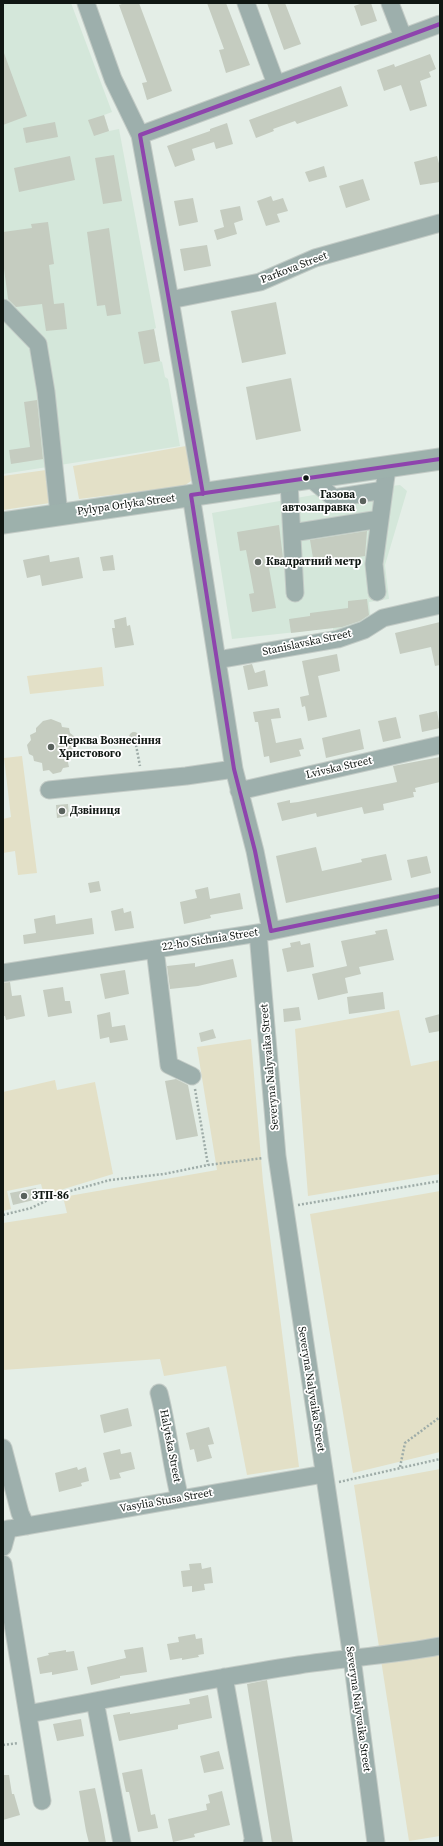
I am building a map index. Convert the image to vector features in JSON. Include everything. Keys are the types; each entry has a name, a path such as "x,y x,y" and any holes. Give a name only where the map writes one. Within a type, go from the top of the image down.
{"main road":[{"name":"Pylypa Orlyka Street","path":"3,522 387,468 440,459"}],"street":[{"name":"Severyna Nalyvaika Street","path":"86,3 113,79 140,136 170,300 234,769 254,851 265,932 277,1156 352,1658 376,1843"},
{"path":"246,3 276,84"},
{"path":"390,3 403,37"},
{"path":"140,136 440,24"},
{"name":"Parkova Street","path":"170,300 260,282 315,258 440,223"},
{"path":"3,308 38,344 46,392 59,514"},
{"path":"377,592 374,564 387,468"},
{"path":"310,478 334,498 384,490"},
{"path":"289,482 295,593"},
{"path":"292,533 380,519"},
{"name":"Stanislavska Street","path":"218,660 338,638 364,630 382,618 440,605"},
{"name":"Lvivska Street","path":"239,791 440,745"},
{"path":"49,790 143,781 234,769"},
{"name":"22-ho Sichnia Street","path":"3,973 265,932 440,896"},
{"path":"155,949 169,1066 192,1076"},
{"name":"Halytska Street","path":"159,1392 180,1499"},
{"path":"3,1448 20,1513 26,1526"},
{"name":"Vasylia Stusa Street","path":"3,1547 6,1530 180,1499 325,1479"},
{"path":"3,1564 42,1801"},
{"path":"28,1714 224,1677 352,1658 403,1653 440,1646"},
{"path":"224,1677 254,1843 252,1843"},
{"path":"95,1702 122,1843"}],"path":[{"path":"136,745 143,781"},
{"path":"192,1076 208,1165"},
{"path":"3,1215 31,1208 63,1193 110,1180 164,1174 208,1165 277,1156"},
{"path":"284,1208 440,1181"},
{"path":"400,1467 405,1443 440,1417"},
{"path":"325,1479 342,1482 400,1467 440,1459"}],"shaded area":[{"path":"3,3 71,3 112,112 104,115 109,131 119,129 156,328 154,329 160,361 162,362 165,377 168,379 180,446 3,474"},
{"path":"186,446 191,481 184,486 79,499 73,466"},
{"path":"46,470 50,503 3,510 3,476"},
{"path":"381,483 382,487 400,485 407,491 385,565 389,599 369,602 371,622 333,630 333,628 232,639 212,513"},
{"path":"102,667 104,686 30,694 27,676"},
{"path":"22,756 37,873 18,875 15,851 3,853 3,819 11,817 4,758"},
{"path":"399,1010 411,1066 440,1060 440,1174 308,1196 295,1029"},
{"path":"251,1039 263,1182 299,1467 247,1475 226,1366 164,1376 160,1359 3,1370 3,1223 67,1213 63,1197 217,1170 197,1047"},
{"path":"55,1080 57,1090 95,1082 113,1174 44,1195 41,1184 7,1191 11,1209 3,1211 3,1092"},
{"path":"440,1191 440,1452 353,1473 310,1214"},
{"path":"440,1469 440,1836 409,1841 354,1485"}],"building":[{"path":"125,3 139,3 172,91 147,100 142,83 147,82 119,5"},
{"path":"207,3 226,3 250,65 226,73 219,50 224,49"},
{"path":"267,3 285,3 301,44 284,50"},
{"path":"363,3 371,3 377,21 361,26 354,6"},
{"path":"4,53 27,116 3,125 3,54"},
{"path":"430,54 436,69 429,72 431,77 420,81 427,106 410,111 401,85 384,91 377,70 394,64 395,67"},
{"path":"341,86 348,106 297,124 295,121 273,129 274,131 256,138 249,120"},
{"path":"104,115 109,131 94,136 88,120"},
{"path":"55,122 58,137 26,143 23,128"},
{"path":"227,123 233,144 216,149 214,142 192,149 195,160 175,167 167,146 210,131 210,129"},
{"path":"114,155 122,201 103,204 95,158"},
{"path":"70,156 75,180 19,192 14,168"},
{"path":"437,156 440,167 440,182 420,185 414,162"},
{"path":"324,166 327,177 309,182 305,172"},
{"path":"363,179 370,200 346,208 339,186"},
{"path":"271,196 273,201 283,198 288,211 277,214 280,222 266,226 257,201"},
{"path":"193,198 198,222 179,226 174,201"},
{"path":"240,206 243,220 234,223 237,234 217,240 214,230 224,227 220,210"},
{"path":"48,222 54,264 49,265 54,304 64,303 67,329 46,331 42,304 16,307 8,299 3,261 3,232 32,228 31,224"},
{"path":"109,228 121,314 107,316 105,305 97,306 87,232"},
{"path":"207,245 211,266 184,271 180,249"},
{"path":"276,302 286,354 242,363 231,311"},
{"path":"154,329 160,361 144,364 138,332"},
{"path":"291,378 301,431 256,440 246,387"},
{"path":"37,400 43,459 11,464 9,450 30,447 24,402"},
{"path":"279,525 284,566 269,568 276,608 252,612 249,594 254,593 246,550 240,551 237,532"},
{"path":"367,531 365,556 314,564 310,540"},
{"path":"49,555 50,562 79,557 83,578 42,586 40,575 27,578 23,560"},
{"path":"113,555 115,570 103,571 100,557"},
{"path":"367,599 369,615 360,621 342,627 291,633 289,619 310,616 310,613 348,608 348,601"},
{"path":"126,617 127,626 130,625 134,645 115,648 112,628 115,628 114,620"},
{"path":"440,622 440,665 435,666 431,647 400,654 395,633"},
{"path":"337,654 340,671 318,676 327,717 308,721 305,706 302,707 300,697 309,695 302,661"},
{"path":"252,664 255,673 265,670 268,686 248,690 243,666"},
{"path":"279,708 281,718 271,719 276,743 301,738 304,749 299,750 301,756 270,763 269,756 264,757 258,722 255,722 253,712"},
{"path":"437,711 440,728 422,732 419,715"},
{"path":"396,717 401,738 383,742 378,721"},
{"name":"Церква Вознесіння Христового","path":"51,719 61,723 62,727 69,728 70,733 75,737 76,746 73,749 74,754 67,758 69,767 63,768 61,772 53,774 49,770 43,771 42,763 34,761 33,756 29,754 27,745 31,740 30,735 36,732 36,728 43,721"},
{"path":"360,729 364,749 326,758 322,738"},
{"path":"132,732 136,732 138,733 138,741 132,742 129,739 129,735"},
{"path":"440,757 440,782 415,788 416,792 413,792 414,797 383,804 384,810 364,814 362,807 317,817 316,813 282,821 277,803 290,800 290,803 298,802 397,782 393,766"},
{"name":"Дзвіниця","path":"68,804 69,816 57,818 56,805"},
{"path":"316,847 322,871 362,862 361,859 386,854 392,880 286,903 276,856"},
{"path":"427,856 431,873 411,878 407,860"},
{"path":"99,881 101,891 90,893 88,883"},
{"path":"208,887 210,899 240,893 243,909 210,915 211,918 184,924 180,902 197,898 195,890"},
{"path":"123,908 124,913 131,911 134,928 115,931 111,911"},
{"path":"55,915 56,924 92,918 94,934 24,944 23,935 36,933 34,919"},
{"path":"387,929 394,960 359,967 361,974 345,978 348,993 318,1000 312,974 347,966 341,941 376,934 375,931"},
{"path":"300,941 301,945 310,943 314,967 287,972 282,949 291,947 290,943"},
{"path":"233,959 237,977 198,986 170,989 167,966 195,963 195,967"},
{"path":"125,970 129,994 105,999 100,974"},
{"path":"10,982 12,996 21,995 25,1016 6,1020 5,1016 3,1016 3,983"},
{"path":"63,987 65,1001 70,1001 72,1013 48,1017 43,990"},
{"path":"383,992 385,1009 349,1014 347,997"},
{"path":"299,1007 301,1020 284,1022 283,1009"},
{"path":"110,1012 112,1027 125,1025 128,1040 110,1043 109,1037 100,1039 97,1015"},
{"path":"440,1014 440,1031 429,1033 425,1018"},
{"path":"213,1029 216,1038 201,1042 199,1033"},
{"path":"176,1079 188,1085 198,1136 176,1140 165,1081"},
{"name":"ЗТП-86","path":"36,1188 38,1199 13,1205 10,1193"},
{"path":"128,1408 132,1426 104,1433 100,1415"},
{"path":"209,1427 214,1444 208,1445 212,1458 197,1462 194,1449 190,1450 186,1433"},
{"path":"120,1449 121,1454 131,1452 135,1469 119,1473 121,1478 110,1480 103,1453"},
{"path":"77,1467 78,1470 86,1467 89,1481 81,1483 82,1486 59,1492 55,1473"},
{"path":"201,1563 202,1569 211,1567 213,1583 204,1584 205,1590 192,1592 192,1586 183,1587 181,1571 190,1570 189,1564"},
{"path":"195,1634 196,1639 202,1638 204,1654 198,1655 199,1657 182,1660 182,1658 170,1660 167,1644 179,1642 178,1637"},
{"path":"143,1647 147,1672 120,1676 120,1678 91,1685 87,1667 126,1658 124,1650"},
{"path":"66,1650 66,1652 74,1651 78,1670 52,1675 52,1672 40,1674 37,1658 49,1655 48,1653"},
{"path":"267,1680 293,1843 272,1843 247,1684"},
{"path":"208,1695 212,1718 178,1725 178,1729 119,1741 113,1715 130,1712 130,1714 190,1704 189,1699"},
{"path":"81,1719 84,1736 57,1741 53,1724"},
{"path":"219,1751 224,1769 204,1773 200,1756"},
{"path":"142,1769 151,1815 155,1814 158,1828 138,1832 129,1792 126,1792 122,1773"},
{"path":"3,1775 9,1775 12,1794 14,1794 20,1815 3,1820"},
{"path":"95,1788 106,1843 89,1843 86,1831 79,1791"},
{"path":"222,1791 230,1825 194,1834 195,1837 173,1842 168,1819 207,1810 206,1804 210,1803 208,1795"}],"transit line":[{"path":"140,135 440,24"},
{"path":"140,135 203,494"},
{"path":"440,459 191,495 234,769 255,851 271,931 440,896"}],"place":[{"name":"Газова автозаправка","path":"363,501"},
{"name":"Квадратний метр","path":"258,562"},
{"name":"Церква Вознесіння Христового","path":"51,747"},
{"name":"Дзвіниця","path":"62,811"},
{"name":"ЗТП-86","path":"24,1196"}]}
